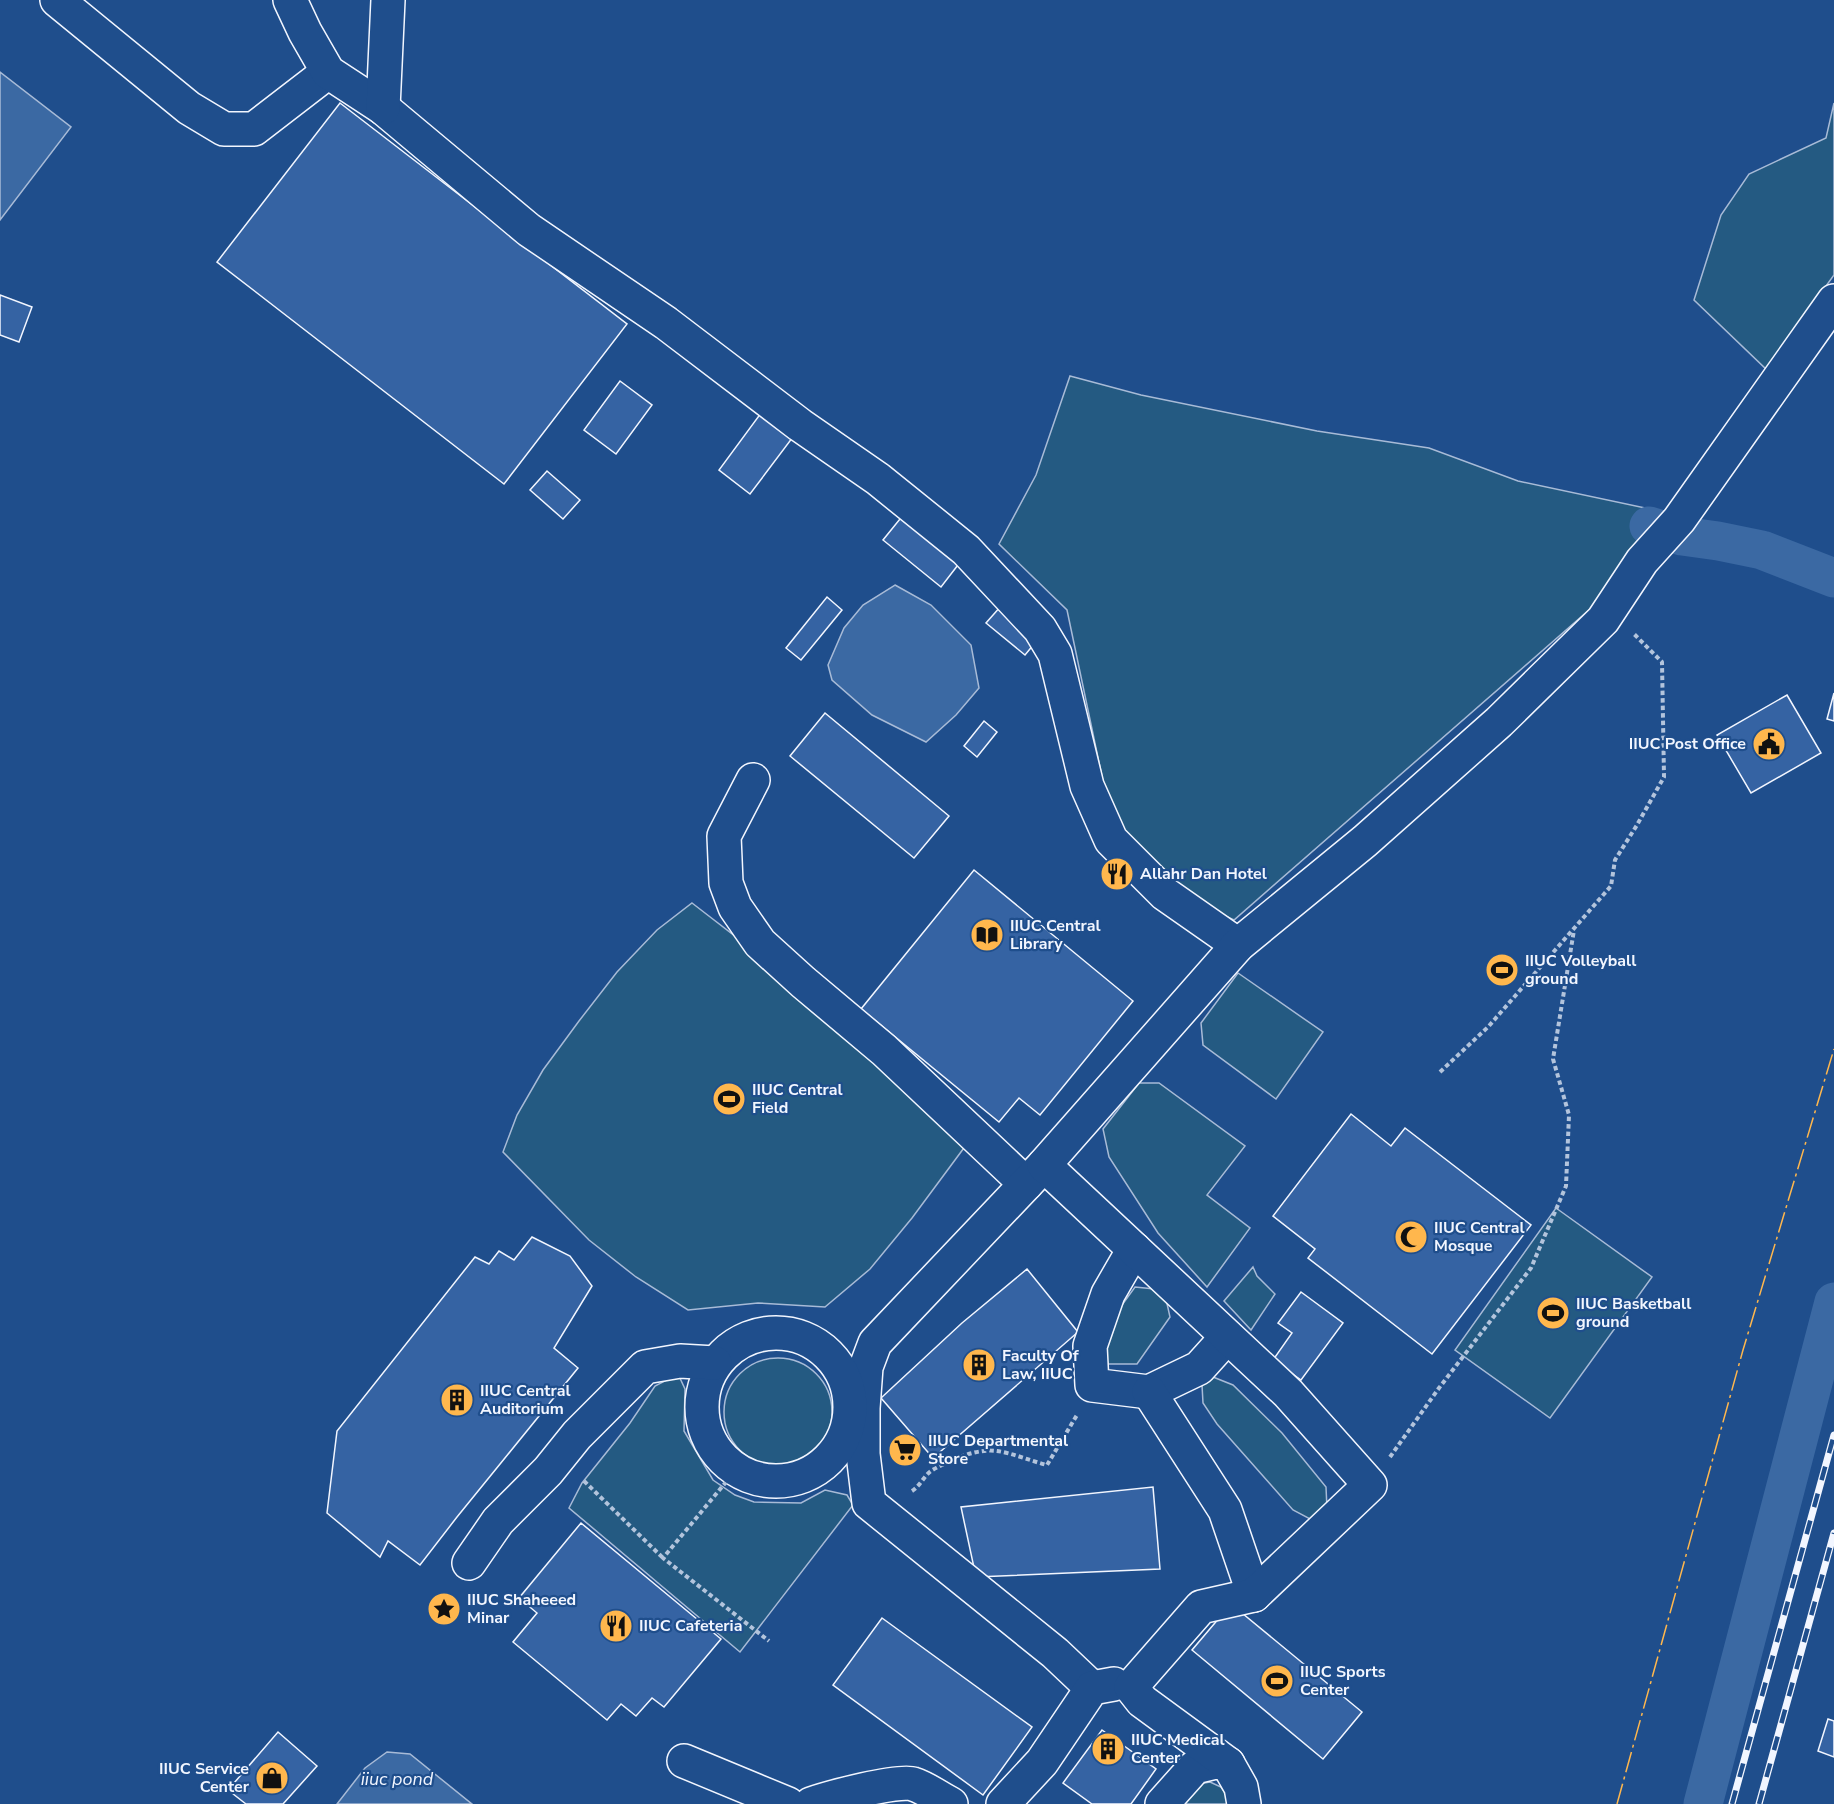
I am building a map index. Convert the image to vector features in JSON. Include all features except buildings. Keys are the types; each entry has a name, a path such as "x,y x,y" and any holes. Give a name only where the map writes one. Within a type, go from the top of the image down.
{"street":[{"path":"57,0 189,108 224,129 254,129 328,72"},
{"path":"291,0 305,32 328,72 383,108 530,230 666,322 800,425 878,479 966,550 1040,629 1055,654 1087,786 1111,840 1165,894 1238,945"},
{"path":"383,108 388,0"},
{"path":"854,1371 806,1339 781,1332 756,1334 733,1345 715,1363 704,1384 701,1409 706,1432 718,1454 736,1470 759,1479 783,1481 806,1475 826,1462 841,1443 849,1420 854,1371 875,1343 1035,1174 1238,945 1365,840 1499,722 1603,620 1642,561 1679,520 1834,301"},
{"path":"753,780 724,836 726,883 735,907 760,943 803,982 1035,1174 1134,1249 1288,1393 1370,1485 1254,1595 1201,1608 1131,1687"},
{"path":"1134,1249 1108,1294 1090,1346 1092,1385 1149,1392 1199,1368 1227,1336"},
{"path":"469,1563 498,1521 548,1471 577,1435 645,1367 680,1361 715,1363"},
{"path":"854,1371 869,1503 1055,1653 1092,1688"},
{"path":"1149,1392 1225,1510 1254,1595"},
{"path":"1003,1804 1042,1762 1092,1688 1113,1683 1131,1687 1142,1701 1228,1764 1240,1787 1244,1804"},
{"path":"684,1761 788,1804"},
{"path":"1162,1804 1195,1767 1216,1762 1228,1764"},
{"path":"811,1804 825,1798 869,1788 912,1783 951,1804"}],"path":[{"path":"1440,1072 1488,1028 1611,886 1615,860 1664,777 1662,662 1634,634 1603,620"},
{"path":"1370,1485 1531,1268 1566,1186 1569,1115 1554,1059 1574,930"},
{"path":"879,1512 918,1487 929,1472 976,1450 999,1451 1047,1465 1068,1433 1092,1385"},
{"path":"559,1457 663,1558 769,1641"},
{"path":"663,1558 736,1470"}],"shaded area":[{"path":"1834,103 1834,275 1766,369 1694,300 1721,215 1749,174 1826,138"},
{"path":"1070,376 1141,395 1317,431 1429,448 1518,481 1664,512 1605,596 1234,920 1206,907 1113,829 1067,610 999,544 1036,475"},
{"name":"IIUC Central Field","path":"692,903 784,974 975,1133 912,1218 870,1269 825,1307 758,1303 688,1310 636,1277 589,1240 503,1152 517,1115 543,1070 579,1021 617,972 657,930"},
{"path":"1238,973 1323,1032 1276,1099 1203,1045 1201,1023"},
{"path":"1139,1083 1159,1083 1245,1146 1207,1195 1250,1228 1207,1287 1158,1233 1109,1157 1103,1129"},
{"name":"IIUC Basketball ground","path":"1556,1208 1652,1277 1550,1418 1455,1350"},
{"path":"1253,1267 1257,1276 1275,1294 1251,1330 1224,1301"},
{"path":"1135,1287 1164,1290 1170,1317 1137,1364 1108,1364 1101,1334"},
{"path":"778,1358 799,1362 816,1374 828,1391 832,1412 828,1433 816,1450 799,1462 778,1466 757,1462 740,1450 728,1433 724,1412 728,1391 740,1374 757,1362"},
{"path":"678,1374 685,1389 684,1431 713,1480 735,1495 754,1502 801,1503 825,1490 847,1495 853,1505 740,1652 569,1508 582,1483 630,1423 655,1386"},
{"path":"1213,1377 1233,1385 1282,1433 1326,1487 1327,1509 1310,1519 1293,1510 1217,1424 1203,1403 1202,1385"},
{"path":"1210,1782 1221,1787 1233,1804 1172,1804 1187,1786"}],"water":[{"path":"0,72 71,127 0,220"},
{"path":"895,585 931,605 971,645 979,688 956,715 926,742 872,715 832,680 828,665 844,628 863,605"},
{"name":"iiuc pond","path":"387,1752 410,1754 472,1804 337,1804 365,1768"}],"waterway":[{"path":"1649,526 1682,536 1762,550 1834,578"},
{"path":"1703,1804 1834,1302"}],"railway":[{"path":"1732,1804 1834,1435"},
{"path":"1759,1804 1834,1533"}],"power":[{"path":"1617,1804 1743,1350 1834,1049"}],"place":[{"name":"IIUC Post Office","path":"1769,744"},
{"name":"Allahr Dan Hotel","path":"1117,874"},
{"name":"IIUC Central Library","path":"987,935"},
{"name":"IIUC Volleyball ground","path":"1502,970"},
{"name":"IIUC Central Field","path":"729,1099"},
{"name":"IIUC Central Mosque","path":"1411,1237"},
{"name":"IIUC Basketball ground","path":"1553,1313"},
{"name":"Faculty Of Law, IIUC","path":"979,1365"},
{"name":"IIUC Central Auditorium","path":"457,1400"},
{"name":"IIUC Departmental Store","path":"905,1450"},
{"name":"IIUC Shaheeed Minar","path":"444,1609"},
{"name":"IIUC Cafeteria","path":"616,1626"},
{"name":"IIUC Sports Center","path":"1277,1681"},
{"name":"IIUC Medical Center","path":"1108,1749"},
{"name":"IIUC Service Center","path":"272,1778"}]}
